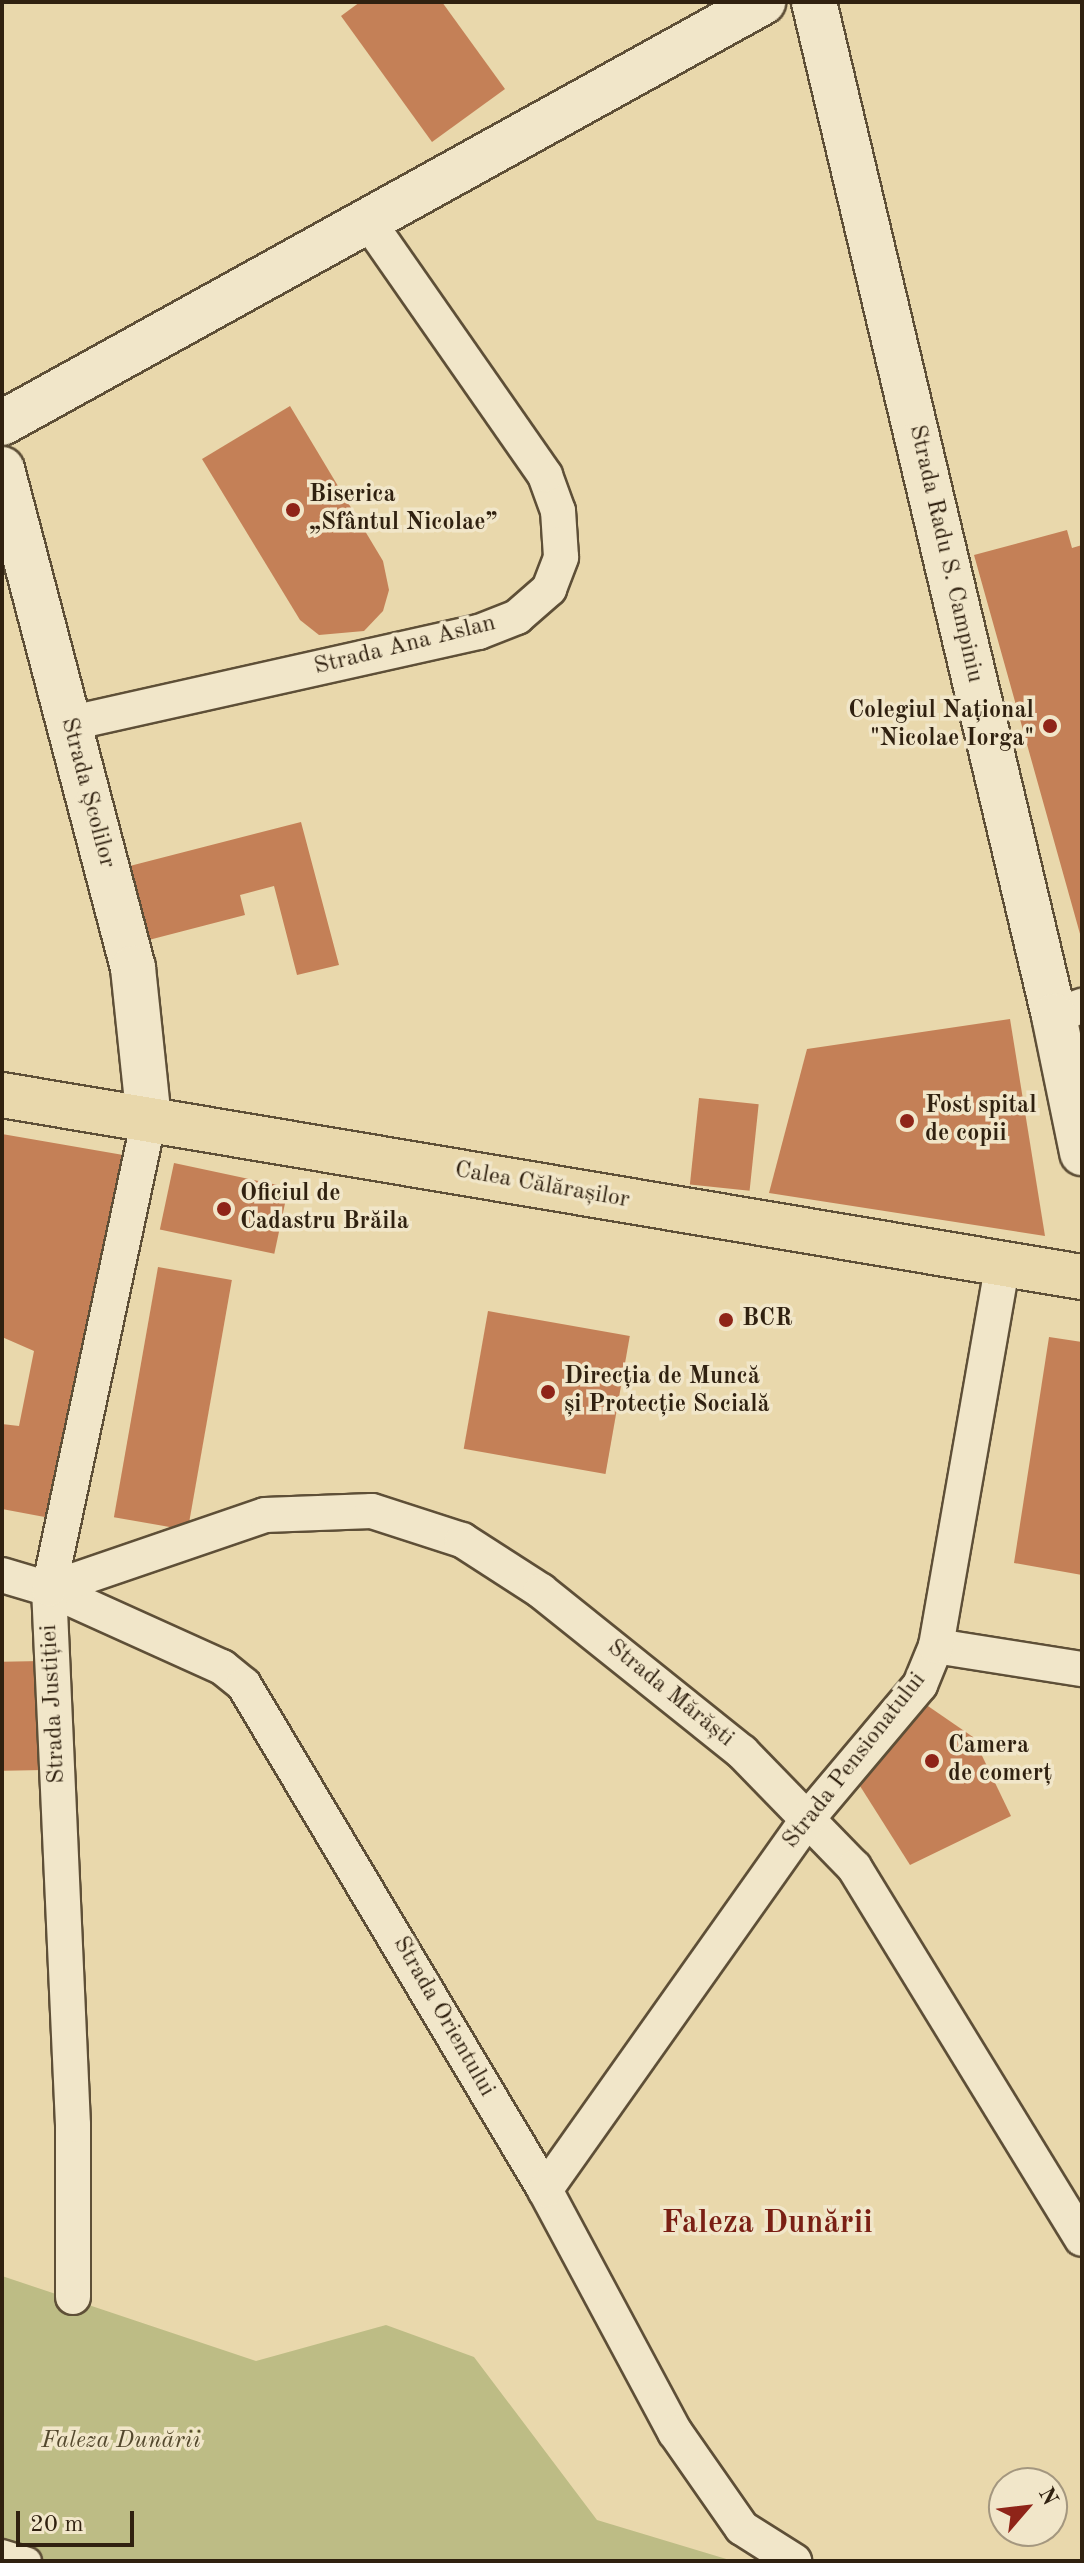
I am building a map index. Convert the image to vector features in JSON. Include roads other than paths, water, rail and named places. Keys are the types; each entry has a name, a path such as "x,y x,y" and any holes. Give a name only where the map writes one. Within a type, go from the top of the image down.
{"main road":[{"path":"2,423 763,2"},
{"name":"Strada Radu S. Campiniu","path":"814,2 1068,1011 1082,1153"},
{"name":"Strada Școlilor","path":"2,469 133,968 149,1120"},
{"name":"Calea Călărașilor","path":"2,1095 1082,1277"}],"street":[{"name":"Strada Ana Aslan","path":"67,724 479,632 517,617 549,589 561,557 558,511 545,475 368,221"},
{"name":"Strada Justiției","path":"73,2297 73,2125 49,1589 149,1120"},
{"name":"Strada Pensionatului","path":"545,2190 808,1818 920,1685 936,1646 1003,1264"},
{"name":"Strada Mărăști","path":"49,1589 265,1515 372,1511 411,1519 462,1540 541,1591 742,1752 854,1867 1082,2239"},
{"name":"Strada Orientului","path":"2,1575 49,1589 222,1667 244,1685 545,2190 675,2432 742,2528 794,2561"},
{"path":"936,1646 1082,1669"},
{"path":"2,2553 28,2561"}],"place":[{"name":"Biserica „Sfântul Nicolae”","path":"293,510"},
{"name":"Colegiul Național \"Nicolae Iorga\"","path":"1050,726"},
{"name":"Fost spital de copii","path":"907,1121"},
{"name":"Oficiul de Cadastru Brăila","path":"224,1209"},
{"name":"BCR","path":"726,1320"},
{"name":"Direcția de Muncă și Protecție Socială","path":"548,1392"},
{"name":"Camera de comerț","path":"932,1761"}],"district":[{"name":"Faleza Dunării","path":"767,2224"}]}
